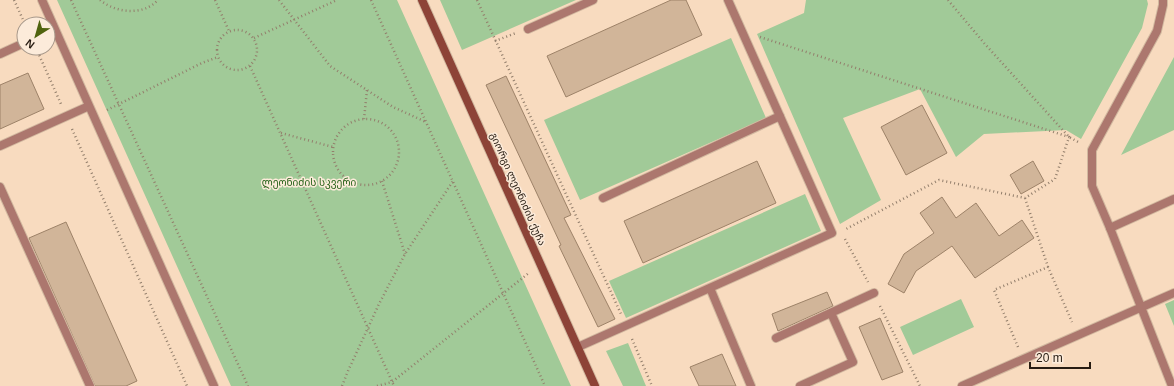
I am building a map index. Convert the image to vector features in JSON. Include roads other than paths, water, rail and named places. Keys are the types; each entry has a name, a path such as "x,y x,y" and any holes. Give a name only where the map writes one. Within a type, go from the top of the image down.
{"street":[{"path":"42,0 214,386"},
{"name":"გიორგი ლეონიძის ქუჩა","path":"422,0 595,386"},
{"path":"528,29 594,0"},
{"path":"578,347 832,233 728,0"},
{"path":"1163,0 1157,31 1092,150 1092,186 1142,307 1172,386"},
{"path":"0,54 16,47"},
{"path":"0,146 89,106"},
{"path":"603,198 780,116"},
{"path":"0,187 90,386"},
{"path":"1110,228 1174,199"},
{"path":"710,288 751,386"},
{"path":"776,338 874,293"},
{"path":"962,386 1174,293"},
{"path":"800,386 853,362 831,313"}],"park label":[{"name":"ლეონიძის სკვერი","path":"309,182"}]}
